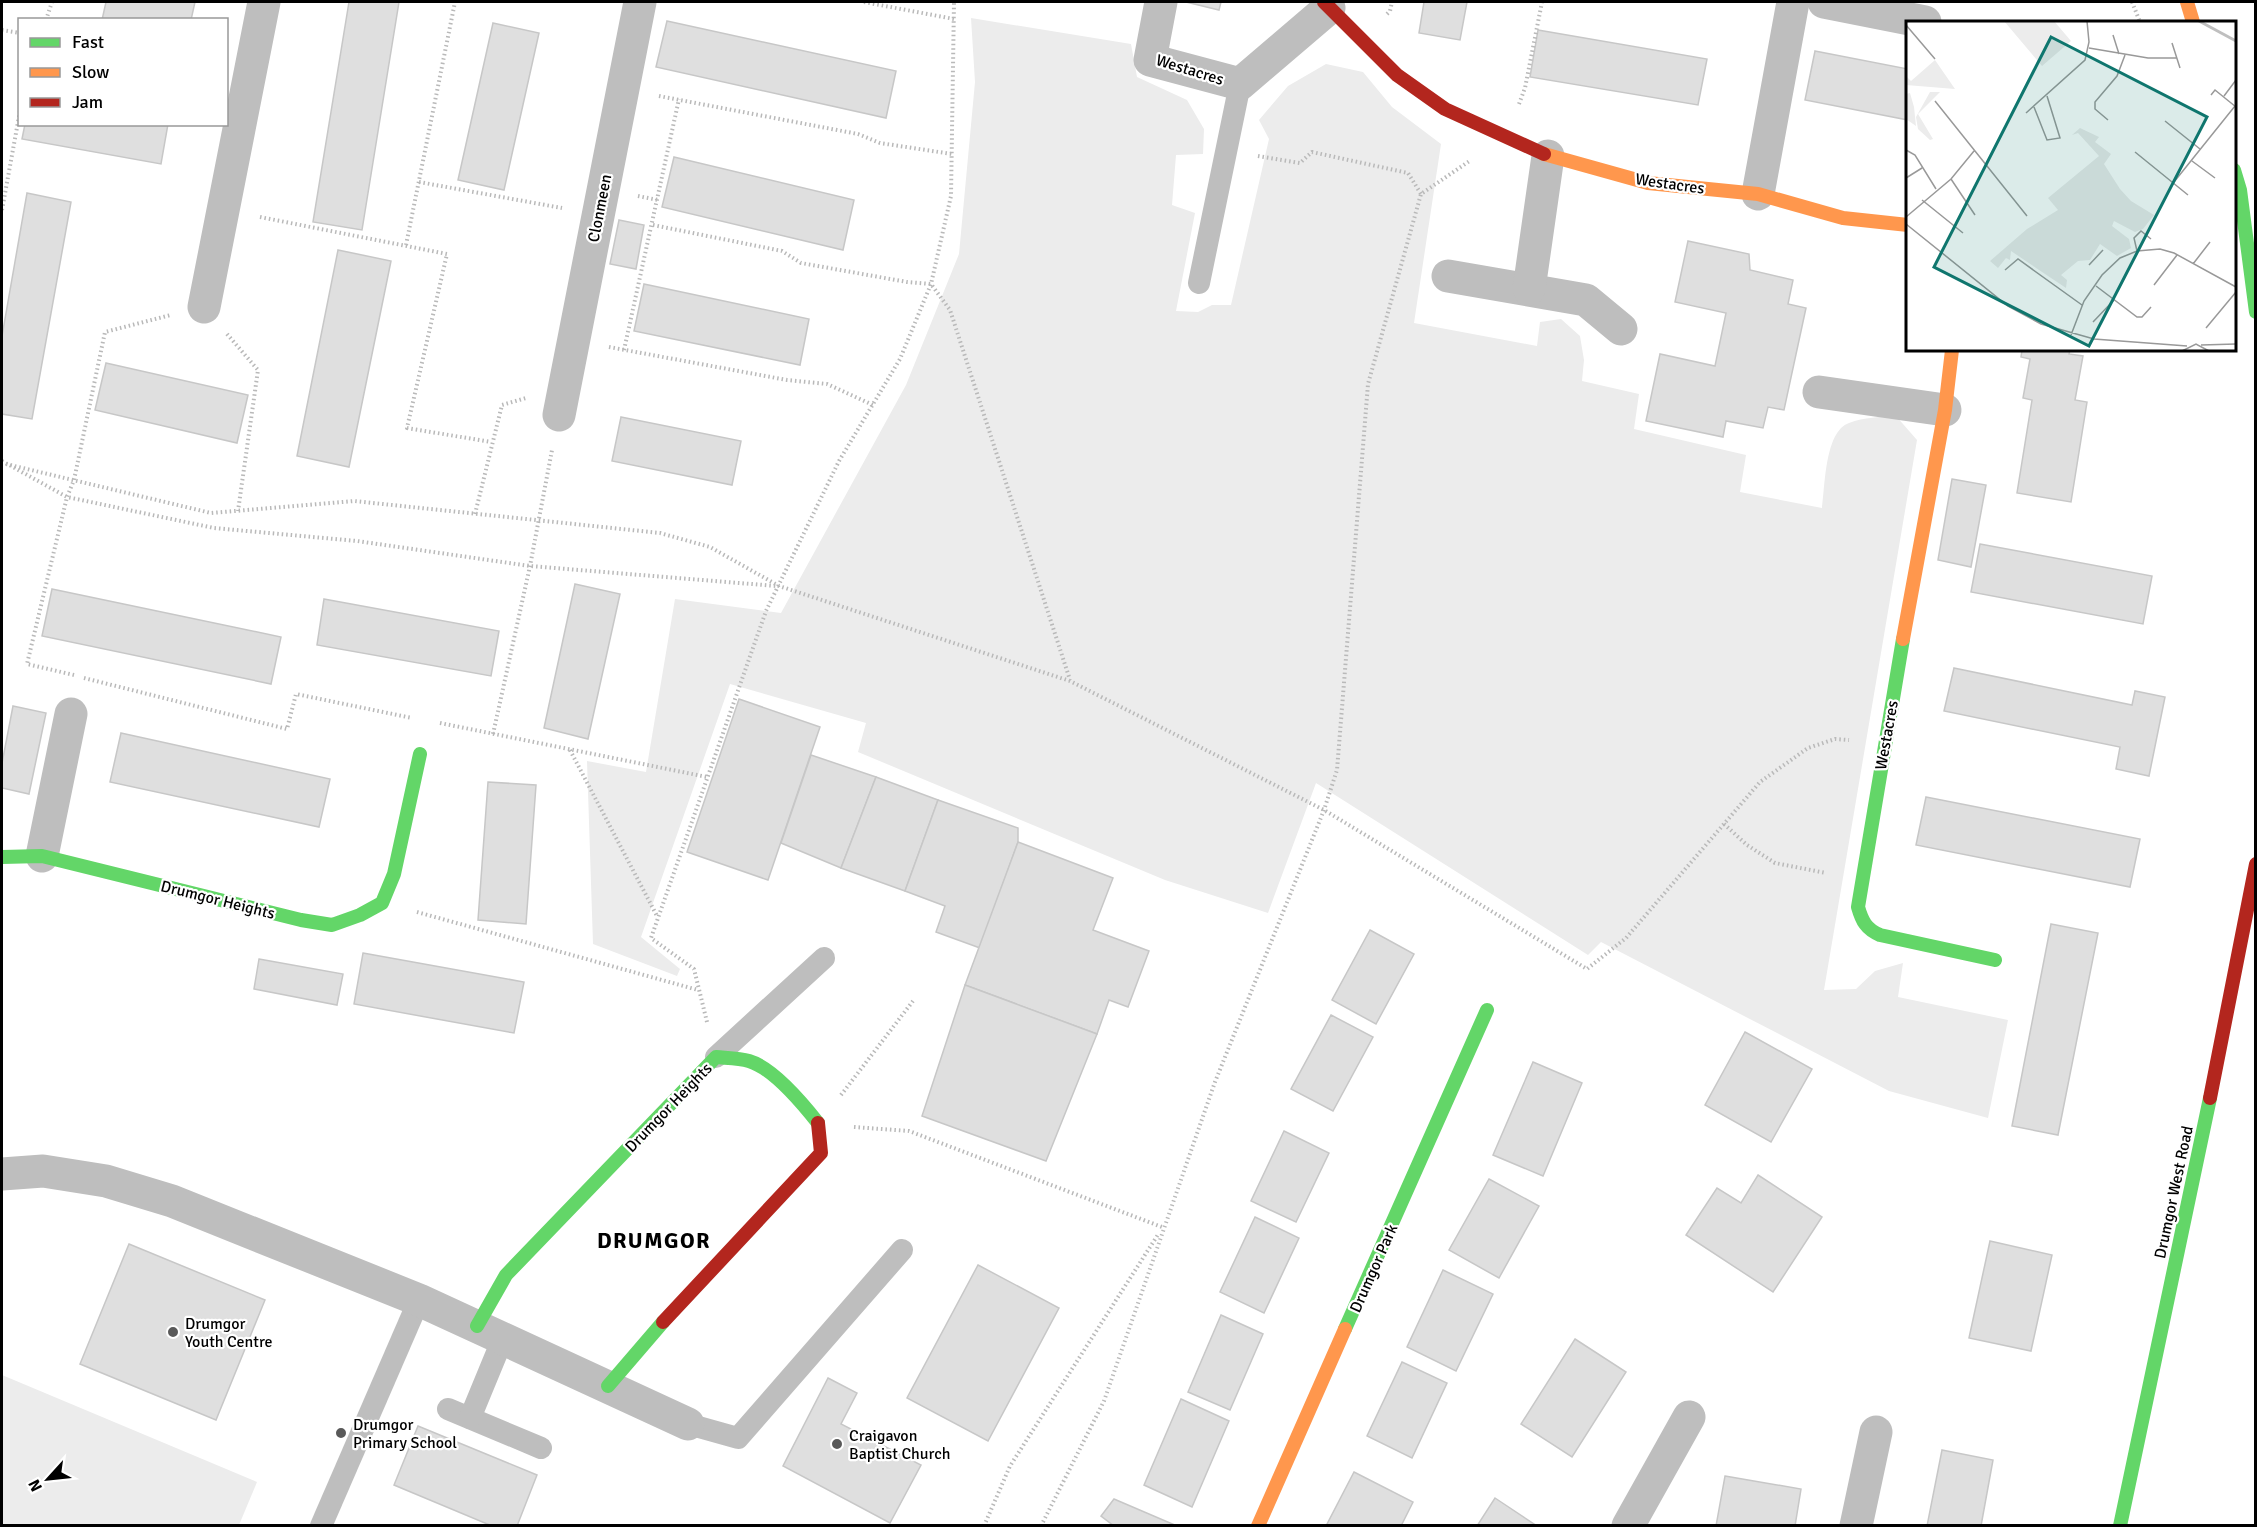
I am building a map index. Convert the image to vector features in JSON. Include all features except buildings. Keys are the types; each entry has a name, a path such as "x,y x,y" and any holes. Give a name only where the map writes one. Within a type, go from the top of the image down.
{"street":[{"path":"204,307 264,2"},
{"name":"Clonmeen","path":"561,401 640,2"},
{"name":"Westacres","path":"1161,2 1150,60 1240,84 1326,5 1396,75 1445,109 1548,156 1648,183 1758,194 1844,218 1906,225"},
{"path":"1758,194 1793,2"},
{"path":"1824,2 1919,21"},
{"path":"2187,2 2193,21"},
{"path":"1529,289 1548,156"},
{"path":"2236,184 2256,312"},
{"path":"1448,276 1586,300 1621,329"},
{"name":"Westacres","path":"1952,351 1945,410 1884,744 1858,907 1862,923 1871,932 1886,938 1995,960"},
{"path":"1819,392 1945,410"},
{"path":"42,856 71,714"},
{"path":"382,903 394,874 420,753"},
{"name":"Drumgor Heights","path":"2,857 42,856 301,920 332,925 360,915 382,903"},
{"name":"Drumgor West Road","path":"2120,1526 2227,1016 2256,864"},
{"name":"Drumgor Park","path":"1258,1526 1487,1010"},
{"name":"Drumgor Heights","path":"490,1332 506,1275 716,1057 750,1061 791,1091 819,1124"},
{"path":"608,1386 621,1367 821,1153 819,1124"},
{"path":"2,1174 43,1171 106,1181 172,1201 419,1300 688,1424"},
{"path":"1628,1526 1689,1417"},
{"path":"1856,1526 1876,1432"}],"lane":[{"path":"1198,284 1240,84"},
{"path":"716,1057 824,958"},
{"path":"688,1424 738,1437 902,1250"},
{"path":"321,1526 419,1300"},
{"path":"470,1419 490,1332"},
{"path":"448,1409 541,1448"}],"path":[{"path":"47,18 52,2"},
{"path":"406,245 455,2"},
{"path":"864,2 954,19"},
{"path":"716,1057 694,969 651,938 766,611 839,461 900,359 931,284 951,196 954,2"},
{"path":"1390,11 1392,2"},
{"path":"1041,1526 1104,1401 1162,1227 1215,1082 1337,770 1368,384 1421,194 1504,136 1525,88 1542,2"},
{"path":"2132,2 2140,21"},
{"path":"2,30 18,33"},
{"path":"623,89 858,134 880,143 952,154"},
{"path":"624,350 679,99"},
{"path":"2,210 18,122"},
{"path":"1227,150 1300,163 1312,152 1408,173 1421,194"},
{"path":"418,182 598,215"},
{"path":"224,210 447,254 407,428 492,441"},
{"path":"653,225 782,251 801,263 907,282 931,284 950,310 1070,681"},
{"path":"238,511 258,370 204,307 105,332 74,480 67,497 27,664 287,729 296,694 417,719"},
{"path":"573,340 787,380 827,384 873,405"},
{"path":"475,514 502,405 561,401 530,566 493,734"},
{"path":"2,461 67,497 214,528 357,541 530,566 779,586"},
{"path":"6,464 211,513 354,501 660,533 710,547 779,586 1070,681 1323,810 1587,969 1626,938 1760,782 1808,748 1835,739 1884,744"},
{"path":"438,723 707,777"},
{"path":"570,750 658,918"},
{"path":"1724,824 1746,845 1775,863 1862,880"},
{"path":"382,903 699,991"},
{"path":"819,1124 914,1001"},
{"path":"819,1124 909,1131 1162,1227"},
{"path":"984,1526 1010,1466 1162,1227"}],"shaded area":[{"path":"971,18 1131,44 1137,77 1187,100 1204,129 1203,154 1176,155 1172,205 1195,213 1176,311 1198,312 1212,305 1231,305 1269,139 1259,120 1288,86 1326,64 1363,72 1392,107 1441,144 1414,323 1537,346 1540,322 1561,319 1580,336 1584,360 1582,381 1639,394 1634,429 1746,455 1740,492 1822,508 1828,460 1835,437 1841,428 1861,420 1896,416 1917,440 1824,990 1856,989 1875,971 1903,963 1898,997 2008,1020 1988,1118 1889,1091 1601,942 1588,955 1316,783 1268,913 1165,880 858,752 866,723 730,684 641,937 680,969 677,976 593,944 587,761 646,772 675,599 781,613 906,385 959,254 975,82"},
{"path":"2,1375 257,1482 239,1525 2,1525"}],"traffic: fast":[{"path":"2236,177 2240,190 2256,312"},
{"path":"1903,639 1858,907 1865,924 1880,935 1995,960"},
{"path":"2,857 42,856 301,920 332,925 360,915 382,903 394,874 420,754"},
{"path":"1345,1329 1487,1010"},
{"path":"477,1326 506,1275 716,1057 749,1061 768,1071 787,1088 818,1123"},
{"path":"2120,1526 2210,1098"},
{"path":"608,1386 663,1322"}],"traffic: slow":[{"path":"2187,2 2193,21"},
{"path":"1544,154 1648,183 1758,194 1843,218 1906,225"},
{"path":"1903,639 1945,410 1952,351"},
{"path":"1258,1526 1345,1329"}],"traffic: jam":[{"path":"1324,2 1397,75 1445,109 1544,154"},
{"path":"2210,1098 2256,864"},
{"path":"663,1322 821,1153 818,1123"}],"place":[{"name":"Drumgor Youth Centre","path":"173,1332"},
{"name":"Drumgor Primary School","path":"341,1433"},
{"name":"Craigavon Baptist Church","path":"837,1444"}],"district":[{"name":"DRUMGOR","path":"654,1240"}]}
